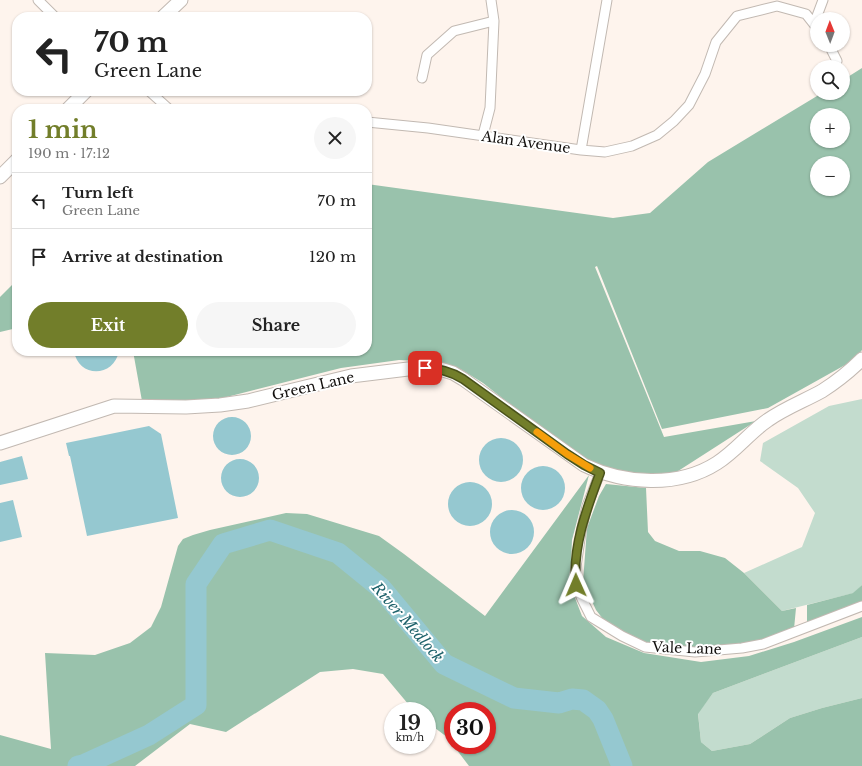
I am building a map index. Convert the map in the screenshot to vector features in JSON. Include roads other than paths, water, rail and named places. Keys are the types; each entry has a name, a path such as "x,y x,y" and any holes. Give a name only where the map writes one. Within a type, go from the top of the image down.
{"street":[{"path":"38,0 50,12"},
{"path":"168,12 181,0"},
{"path":"483,136 490,108 494,21 491,0"},
{"name":"Alan Avenue","path":"372,122 428,128 582,150 606,0"},
{"path":"819,12 823,0"},
{"path":"582,150 605,152 632,146 657,135 674,121 689,105 706,74 716,42 737,16 777,6 806,14 810,19"},
{"path":"422,78 427,55 454,30 494,21"},
{"path":"73,104 81,96"},
{"path":"154,96 163,104"},
{"path":"0,177 12,165"},
{"name":"Green Lane","path":"0,443 114,406 186,408 248,402 351,376 408,369 440,369 453,373 463,379 567,454 600,473 629,480 676,478 692,474 717,463 768,420 822,391 853,368 862,359"},
{"name":"Vale Lane","path":"600,473 587,506 581,532 575,574 576,585 591,617 622,636 645,647 652,648 695,652 742,648 763,644 862,606"}],"water":[{"path":"76,356 117,356 116,360 110,366 104,370 96,371 89,370 82,366"},
{"path":"232,417 242,420 248,426 251,436 248,446 242,452 232,455 222,452 216,446 213,436 216,426 222,420"},
{"path":"149,426 161,434 178,518 87,536 66,443"},
{"path":"497,438 505,438 510,439 517,444 522,451 522,469 517,476 510,481 497,482 489,479 482,472 479,464 479,456 482,448 489,441"},
{"path":"22,456 28,479 0,485 0,462"},
{"path":"240,459 250,462 256,468 259,478 256,488 250,494 240,497 230,494 224,488 221,478 224,468 230,462"},
{"path":"539,466 547,466 552,467 559,472 564,479 564,497 559,504 552,509 539,510 531,507 524,500 521,492 521,484 524,476 531,469"},
{"path":"466,482 474,482 479,483 486,488 491,495 491,513 486,520 479,525 466,526 458,523 451,516 448,508 448,500 451,492 458,485"},
{"path":"13,500 22,537 0,542 0,503"},
{"path":"508,510 516,510 521,511 528,516 533,523 533,541 528,548 521,553 508,554 500,551 493,544 490,536 490,528 493,520 500,513"}],"waterway":[{"name":"River Medlock","path":"78,766 149,735 196,705 196,584 223,544 270,530 338,553 381,588 444,664 514,698 559,703 572,699 583,700 597,710 603,719 622,766"}]}
